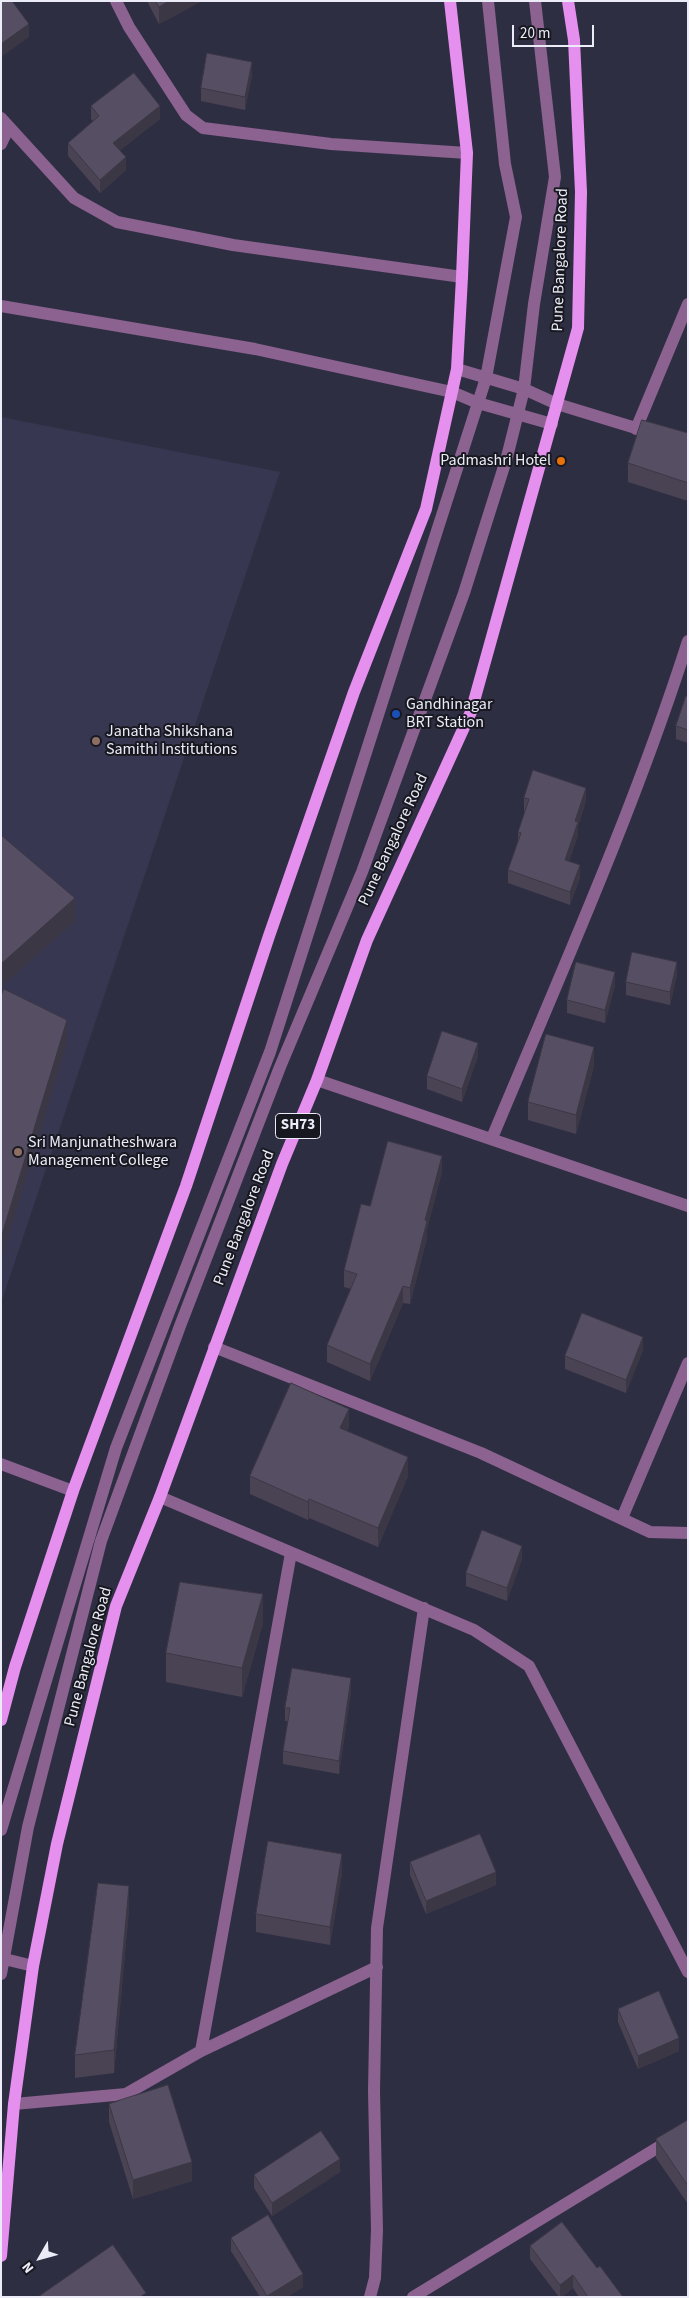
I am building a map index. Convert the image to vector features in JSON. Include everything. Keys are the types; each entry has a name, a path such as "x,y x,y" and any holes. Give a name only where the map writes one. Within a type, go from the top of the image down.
{"main road":[{"path":"1,1720 15,1667 73,1491 186,1186 269,936 354,692 426,509 457,369 462,277 467,152 450,1"},
{"name":"Pune Bangalore Road","path":"1,2256 14,2104 33,1966 57,1844 116,1606 160,1496 282,1164 317,1080 367,940 471,712 578,328 581,192 574,40 568,1"}],"street":[{"path":"116,1 129,27 186,115 203,128 331,144 467,152"},
{"path":"1,1830 116,1448 270,1052 486,378 516,217 505,164 488,1"},
{"path":"1,1974 28,1826 102,1541 155,1391 272,1085 362,872 464,593 507,457 524,389 534,304 555,176 535,1"},
{"path":"1,144 5,123"},
{"path":"5,123 74,198 117,222 233,245 462,277"},
{"path":"636,428 688,304"},
{"path":"1,306 255,349 452,392 478,403 552,424"},
{"path":"457,369 524,389 557,404 688,444"},
{"path":"492,1138 604,867 673,686 688,641"},
{"path":"317,1080 688,1206"},
{"path":"214,1347 481,1453 650,1532 688,1533"},
{"path":"622,1518 688,1363"},
{"path":"1,1464 73,1491"},
{"path":"160,1496 474,1630 529,1666 688,1972"},
{"path":"201,2051 291,1553"},
{"path":"370,2297 375,2278 377,2230 374,2091 377,1928 424,1608"},
{"path":"3,1958 33,1966"},
{"path":"14,2104 126,2094 201,2051 377,1967"},
{"path":"413,2297 688,2129"}],"shaded area":[{"name":"Janatha Shikshana Samithi Institutions","path":"1,417 280,472 1,1303"}],"building":[{"path":"1,1 12,1 29,24 1,44"},
{"path":"156,1 169,1 159,7"},
{"path":"207,53 252,62 245,97 201,88"},
{"path":"134,73 160,106 113,143 126,157 100,180 68,143 99,116 91,106"},
{"path":"642,420 688,433 688,483 628,463"},
{"path":"686,696 688,697 688,730 676,726"},
{"path":"533,770 586,788 575,821 578,822 565,860 580,865 570,892 508,870 521,833 518,832 529,799 524,798"},
{"path":"1,835 75,898 1,964"},
{"path":"632,952 677,962 670,992 626,982"},
{"path":"576,962 615,972 605,1010 567,1000"},
{"name":"Sri Manjunatheshwara Management College","path":"4,989 67,1020 1,1238 1,996"},
{"path":"442,1031 478,1043 462,1089 427,1076"},
{"path":"546,1034 594,1047 576,1115 528,1102"},
{"path":"388,1141 442,1156 410,1288 403,1286 370,1364 327,1345 357,1274 344,1270 361,1204 370,1206"},
{"path":"582,1313 643,1337 626,1380 565,1356"},
{"path":"291,1383 349,1409 340,1428 408,1457 378,1528 309,1499 308,1502 250,1476"},
{"path":"482,1530 522,1546 507,1588 466,1573"},
{"path":"180,1582 263,1594 242,1668 166,1653"},
{"path":"292,1668 351,1678 339,1761 283,1751 290,1708 285,1708"},
{"path":"480,1834 496,1872 426,1901 410,1862"},
{"path":"268,1841 342,1854 330,1927 256,1914"},
{"path":"98,1883 129,1886 114,2050 75,2055"},
{"path":"659,1991 679,2038 638,2056 618,2009"},
{"path":"168,2085 192,2162 133,2180 109,2104"},
{"path":"688,2120 688,2186 656,2139"},
{"path":"321,2131 340,2159 272,2203 254,2175"},
{"path":"268,2215 303,2274 267,2296 231,2238"},
{"path":"562,2222 597,2268 600,2266 623,2297 588,2297 573,2275 560,2285 530,2246"},
{"path":"113,2245 146,2293 140,2297 38,2297"}],"place":[{"name":"Padmashri Hotel","path":"561,461"},
{"name":"Gandhinagar BRT Station","path":"396,714"},
{"name":"Janatha Shikshana Samithi Institutions","path":"96,741"},
{"name":"Sri Manjunatheshwara Management College","path":"18,1152"}]}
